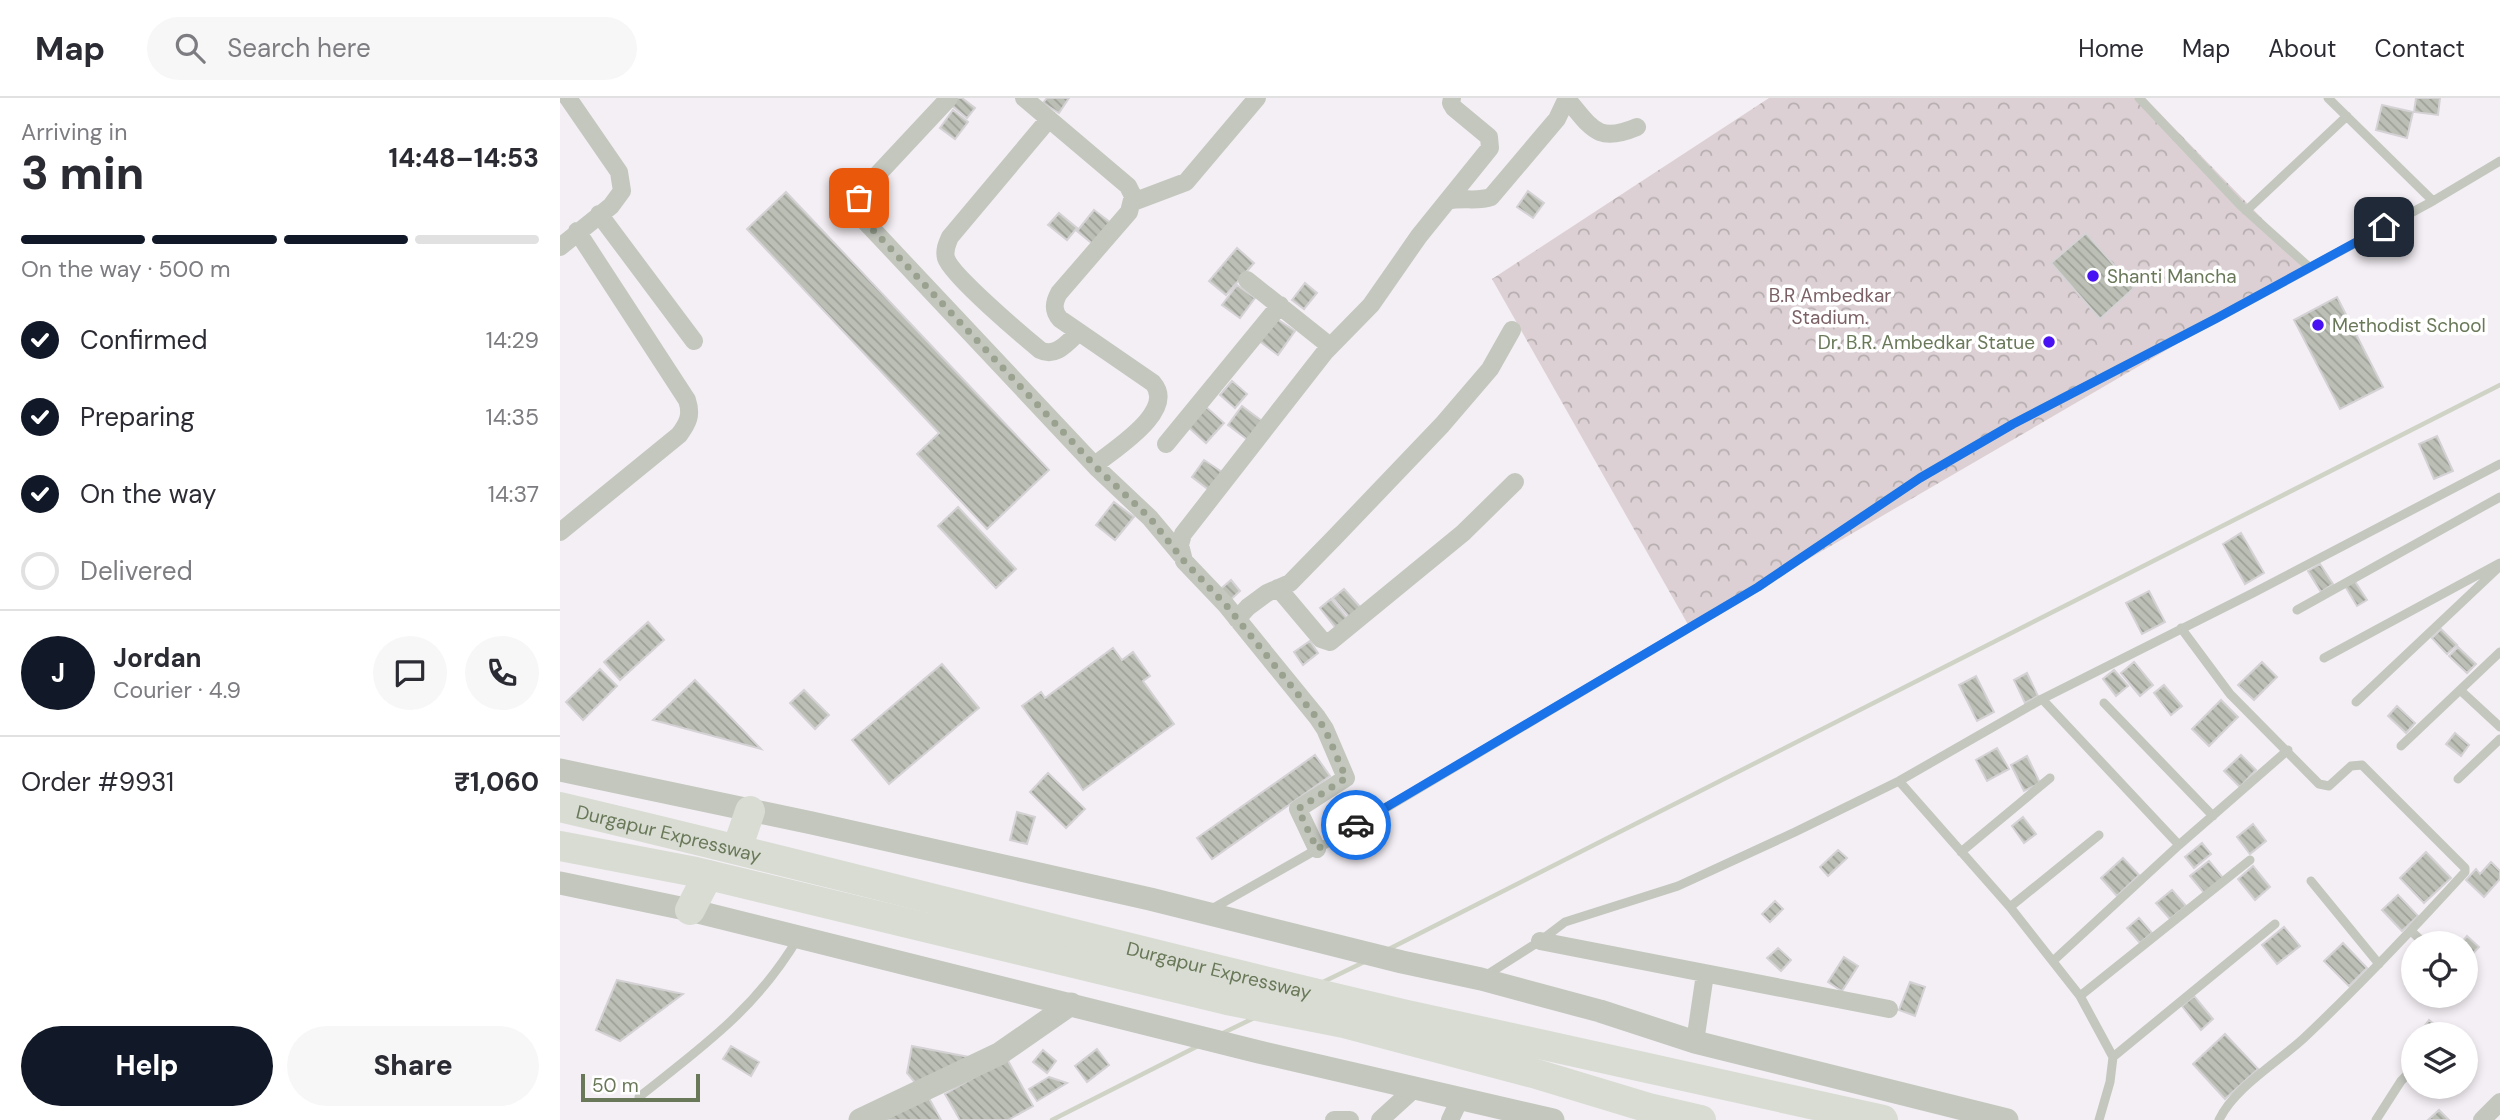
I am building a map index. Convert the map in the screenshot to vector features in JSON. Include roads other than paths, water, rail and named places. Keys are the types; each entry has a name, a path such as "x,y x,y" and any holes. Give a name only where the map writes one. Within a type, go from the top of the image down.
{"highway":[{"name":"Durgapur Expressway","path":"560,807 737,849 1000,917 1235,987"},
{"path":"737,849 750,811"},
{"name":"Durgapur Expressway","path":"560,846 708,875 1305,1004 1883,1120"},
{"path":"690,910 708,875"},
{"name":"Durgapur Expressway","path":"1305,1004 1344,1023 1701,1120"}],"street":[{"path":"949,98 864,189 859,198 860,216 1095,465 1150,518 1237,619 1325,729 1346,778 1298,809 1317,849"},
{"path":"1024,98 1128,186 1133,196 1129,212 1054,302 1056,315 1153,383 1158,390 1160,401 1151,419 1095,465"},
{"path":"1133,202 1186,182 1256,98"},
{"path":"1181,555 1183,534 1330,346 1371,305 1419,236 1490,148 1489,137 1454,108 1452,98"},
{"path":"1447,201 1469,198 1482,200 1491,197 1557,120 1567,99 1584,120 1601,133 1614,135 1637,127"},
{"path":"560,247 618,197 622,183 619,172 566,103"},
{"path":"1049,119 950,237 946,252 950,266 1040,350 1048,354 1055,352 1079,332"},
{"path":"599,215 694,341"},
{"path":"560,532 679,435 688,423 690,415 687,400 577,232"},
{"path":"1247,280 1330,346"},
{"path":"1166,443 1280,305"},
{"path":"1237,619 1258,600 1290,583 1441,425 1490,369 1512,330"},
{"path":"1278,588 1321,639 1330,642 1463,533 1514,482"},
{"path":"560,770 1205,912 1402,962 1481,979 1600,1011 1695,1042 2007,1120"},
{"path":"560,883 690,910 1259,1052 1553,1120"},
{"path":"1540,941 1888,1009"},
{"path":"1695,1042 1706,974"},
{"path":"860,1120 999,1054 1071,1004"},
{"path":"1380,1120 1415,1088"},
{"path":"1450,1120 1460,1098"},
{"path":"2482,1120 2500,1102"},
{"path":"1334,1120 1350,1120"}],"lane":[{"path":"2139,98 2246,211 2309,267"},
{"path":"2328,98 2433,201"},
{"path":"2246,211 2347,116"},
{"path":"1205,912 1317,849 1758,587 1932,471 2013,424 2433,201 2500,162"},
{"path":"1481,979 1565,922 1678,886 1899,780 2042,699 2500,464"},
{"path":"2297,610 2500,496"},
{"path":"2324,658 2500,565"},
{"path":"2356,702 2500,565"},
{"path":"2181,628 2230,694 2324,787 2329,786 2351,766 2362,765 2465,868 2465,872 2412,931"},
{"path":"2401,746 2500,652"},
{"path":"2460,690 2500,727"},
{"path":"2042,699 2179,845"},
{"path":"2104,703 2213,816"},
{"path":"2458,779 2500,739"},
{"path":"2053,961 2179,845 2288,750"},
{"path":"1961,852 2050,778"},
{"path":"1899,780 2010,907 2080,996 2113,1057 2110,1082 2099,1120"},
{"path":"2010,907 2099,835"},
{"path":"2080,996 2250,860"},
{"path":"2311,881 2379,964"},
{"path":"2113,1057 2275,923"},
{"path":"639,1097 714,1038 755,999 780,969 799,937"},
{"path":"2219,1120 2222,1112 2241,1091 2302,1040 2401,942"},
{"path":"2376,1120 2401,1081"}],"waterway":[{"path":"1387,950 2500,385"},
{"path":"1321,983 1364,962"},
{"path":"1221,1034 1254,1018"},
{"path":"1052,1120 1198,1046"}],"place":[{"name":"Shanti Mancha","path":"2093,276"},
{"name":"Methodist School","path":"2318,325"},
{"name":"Dr. B.R. Ambedkar Statue","path":"2049,342"}],"park label":[{"name":"B.R Ambedkar Stadium.","path":"1830,306"}]}
